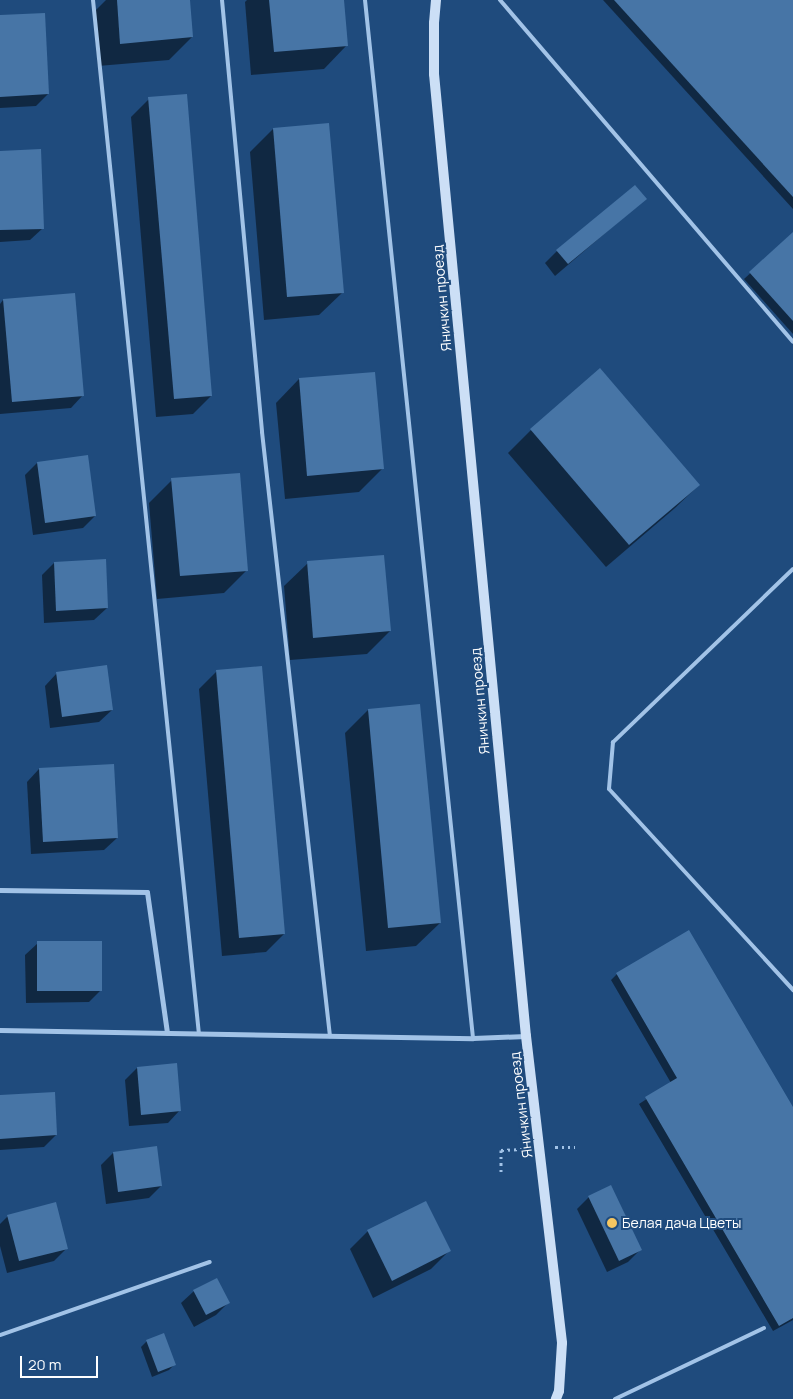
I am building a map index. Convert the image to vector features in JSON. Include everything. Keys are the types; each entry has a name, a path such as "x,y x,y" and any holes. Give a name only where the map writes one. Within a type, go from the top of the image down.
{"street":[{"name":"Яничкин проезд","path":"436,0 434,74 526,1036 562,1343 559,1396"},
{"path":"0,890 147,892 166,1033"},
{"path":"0,1030 473,1038 526,1036"}],"lane":[{"path":"93,0 199,1034"},
{"path":"222,0 263,442 330,1036"},
{"path":"365,0 473,1038"},
{"path":"500,0 793,342"},
{"path":"793,569 614,742 609,789 793,990"},
{"path":"0,1335 210,1262"},
{"path":"614,1399 764,1328"}],"building":[{"path":"117,0 190,0 193,37 120,44"},
{"path":"269,0 344,0 348,46 274,52"},
{"path":"614,0 793,0 793,197"},
{"path":"45,13 49,94 0,97 0,15"},
{"path":"187,94 212,396 174,399 148,97"},
{"path":"329,123 344,293 287,297 273,128"},
{"path":"41,149 44,229 0,230 0,151"},
{"path":"635,185 647,199 568,264 556,250"},
{"path":"793,232 793,321 749,272"},
{"path":"75,293 84,396 12,402 3,299"},
{"path":"600,368 700,485 629,545 530,429"},
{"path":"375,372 384,469 307,476 299,378"},
{"path":"88,455 96,516 45,523 37,462"},
{"path":"240,473 248,571 180,576 171,478"},
{"path":"384,555 391,631 313,638 307,561"},
{"path":"106,559 108,608 56,611 54,562"},
{"path":"107,665 113,710 62,717 56,672"},
{"path":"262,666 285,934 239,938 216,670"},
{"path":"420,704 441,923 388,928 368,709"},
{"path":"114,764 118,838 43,842 39,768"},
{"path":"689,930 793,1107 793,1318 779,1326 645,1097 677,1078 616,973"},
{"path":"37,941 102,941 102,991 37,991"},
{"path":"177,1063 181,1111 141,1115 137,1067"},
{"path":"55,1092 57,1135 0,1139 0,1095"},
{"path":"157,1146 162,1186 118,1192 113,1152"},
{"path":"611,1185 642,1250 619,1261 588,1196"},
{"path":"426,1201 451,1251 392,1281 367,1230"},
{"path":"56,1202 68,1249 19,1261 7,1215"},
{"path":"217,1278 230,1303 206,1315 193,1290"},
{"path":"164,1333 176,1365 158,1372 146,1340"}],"place":[{"name":"Белая дача Цветы","path":"612,1223"}]}
